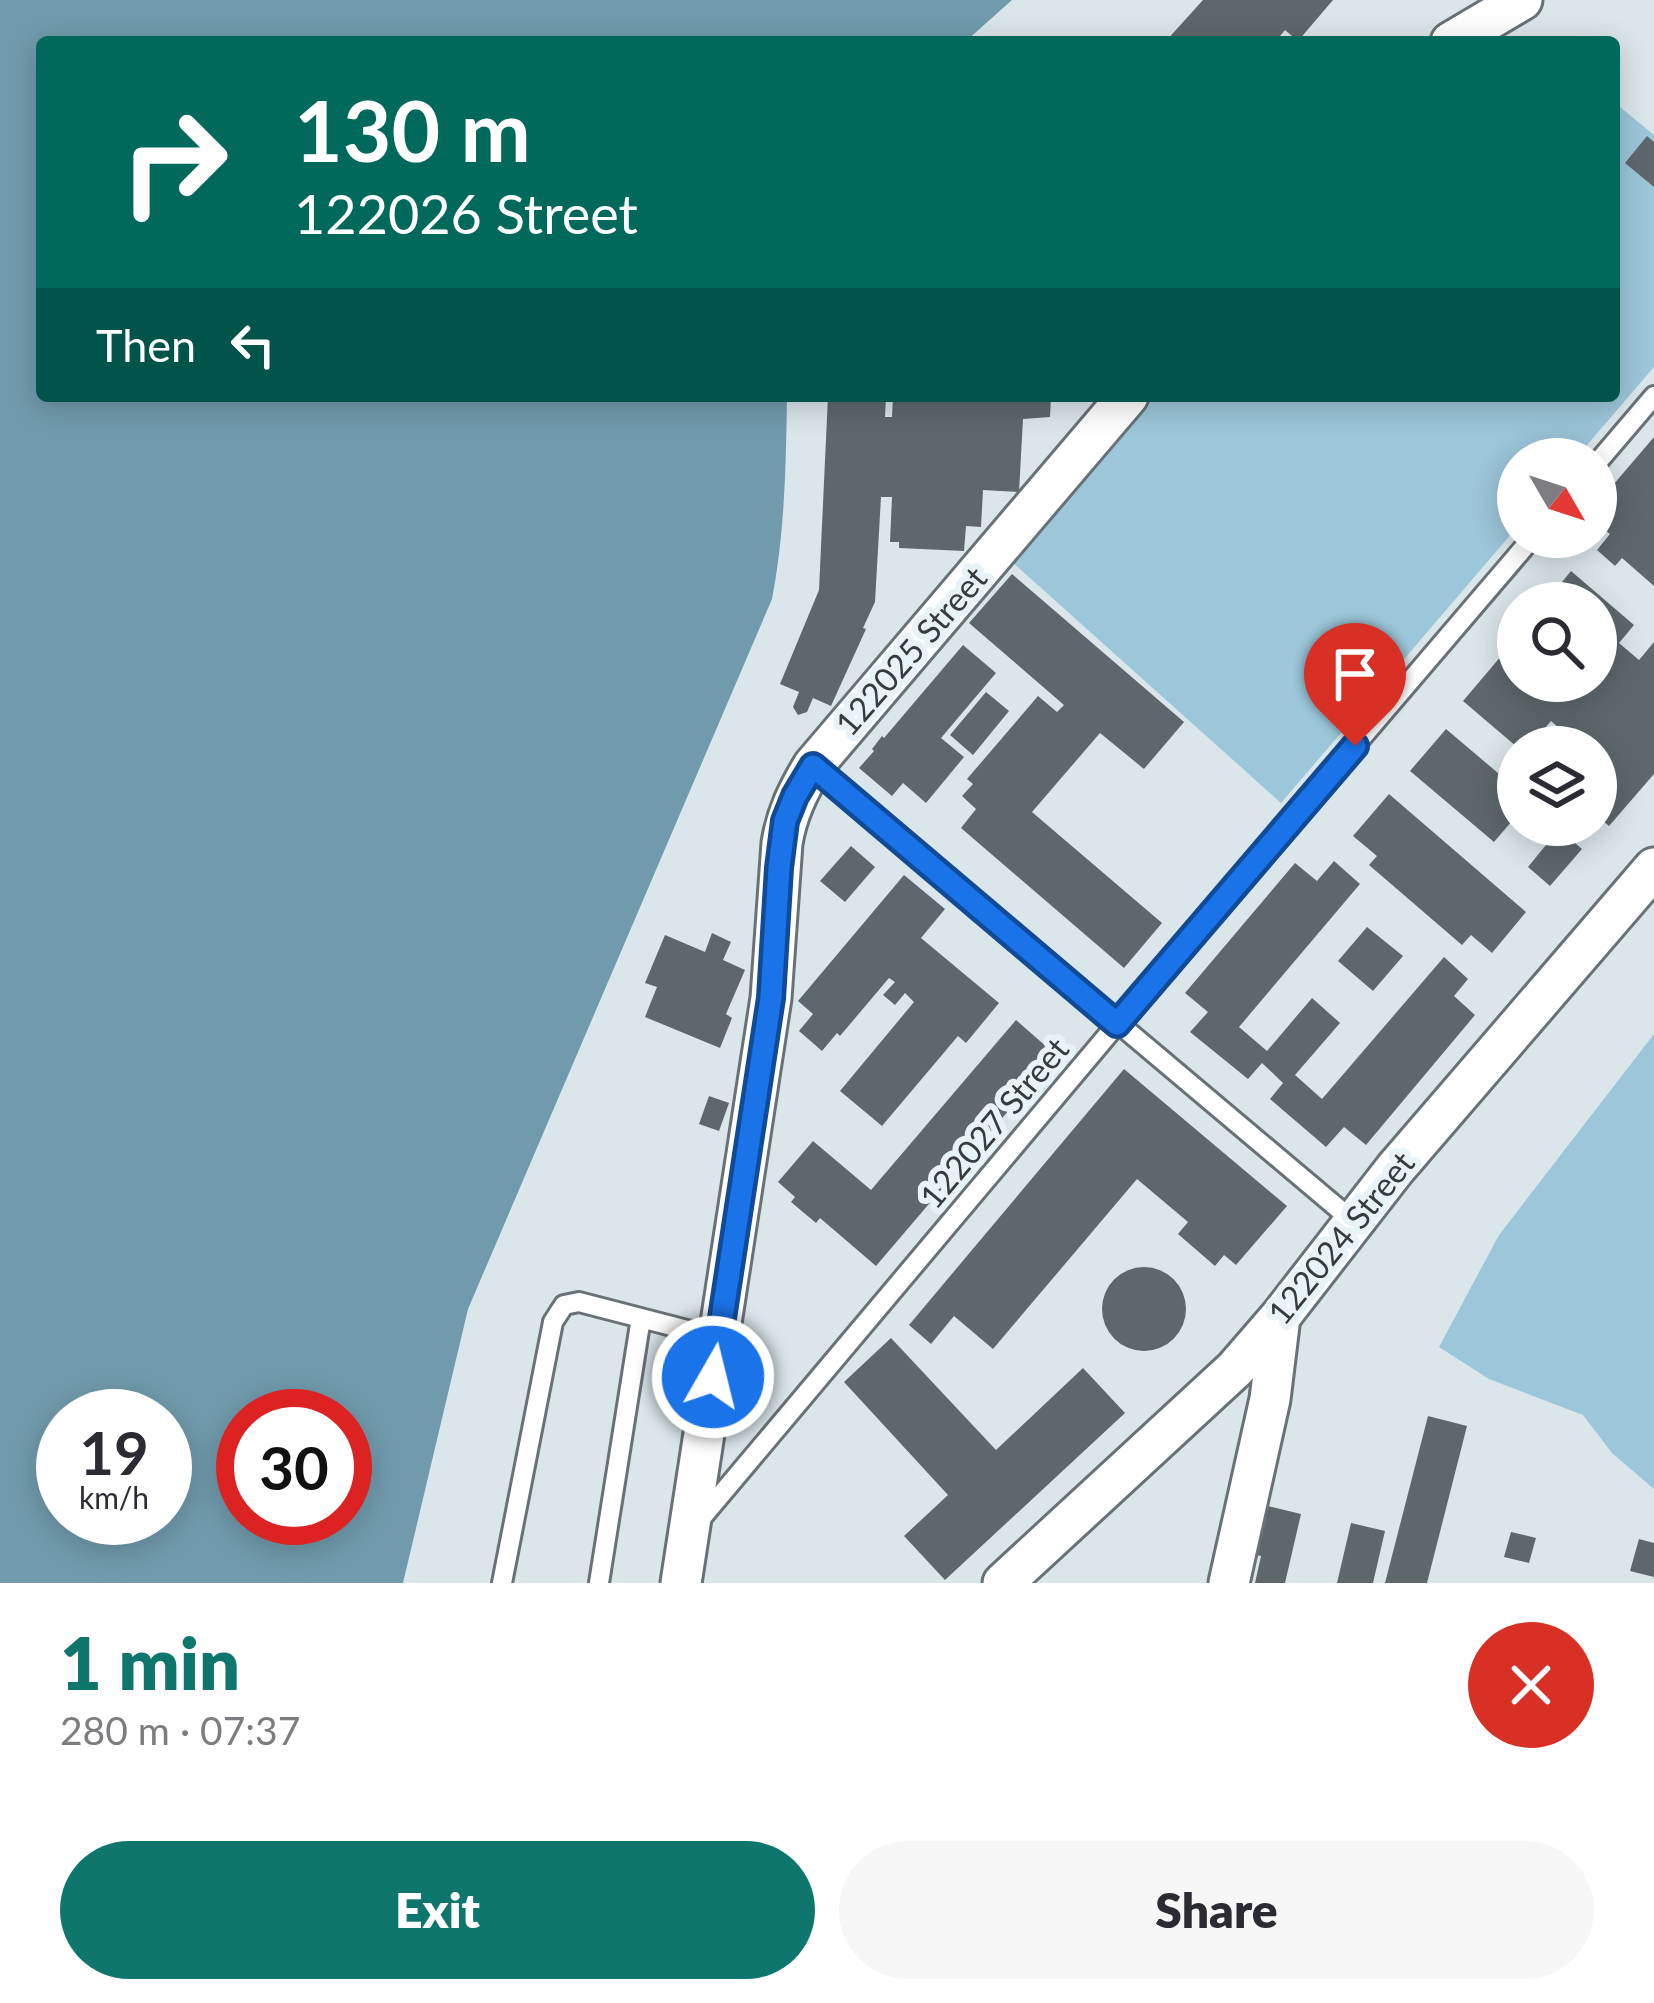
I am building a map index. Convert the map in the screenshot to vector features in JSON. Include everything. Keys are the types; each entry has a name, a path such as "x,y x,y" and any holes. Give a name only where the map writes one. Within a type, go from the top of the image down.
{"street":[{"path":"1461,36 1522,0"},
{"name":"122025 Street","path":"681,1583 771,998 785,821 813,766 1123,402"},
{"name":"122024 Street","path":"1003,1583 1234,1369 1353,1221 1654,868"},
{"path":"1229,1583 1270,1400 1280,1316"}],"lane":[{"path":"1617,439 1654,396"},
{"name":"122027 Street","path":"691,1531 1515,558"},
{"path":"813,766 1353,1221"},
{"path":"502,1583 554,1322 564,1305 579,1302 718,1338"},
{"path":"599,1583 640,1318"}],"shaded area":[{"path":"0,0 1012,0 972,36 36,36 36,402 787,402 782,523 772,599 468,1309 403,1583 0,1583"},
{"path":"1620,107 1654,135 1654,367 1593,438 1497,438 1497,551 1281,803 1010,560 1145,402 1620,402"},
{"path":"1654,1034 1654,1489 1612,1453 1583,1415 1489,1379 1439,1347 1499,1235"}],"building":[{"path":"1203,0 1333,0 1302,36 1285,30 1280,36 1170,36"},
{"path":"1647,136 1654,142 1654,187 1625,163"},
{"path":"828,402 886,402 885,417 892,417 893,402 1051,402 1050,417 1023,419 1019,492 983,490 981,527 966,526 964,551 899,548 899,542 890,542 892,497 881,497 875,602 866,629 831,706 813,698 807,712 798,715 793,707 799,692 780,684 819,590"},
{"path":"1654,437 1654,586 1622,558 1615,566 1606,558 1617,558 1617,480"},
{"path":"1571,571 1584,582 1562,582"},
{"path":"1012,574 1184,722 1144,769 1100,733 1032,812 1162,923 1124,968 961,828 976,809 962,796 973,784 967,779 1038,696 1057,712 1064,705 969,623"},
{"path":"1617,610 1634,625 1619,643 1639,660 1654,642 1654,774 1617,817 1617,726 1557,726 1551,721 1547,726 1497,726 1497,730 1463,701 1497,661 1497,702 1617,702"},
{"path":"963,645 996,673 941,738 964,757 926,803 903,783 892,796 859,768"},
{"path":"986,692 1009,711 973,755 950,735"},
{"path":"1446,729 1497,772 1497,838 1494,842 1410,771"},
{"path":"1389,794 1526,912 1492,953 1471,935 1462,945 1369,865 1377,856 1353,836"},
{"path":"851,846 875,867 845,902 820,881"},
{"path":"1545,846 1582,849 1550,886 1528,867"},
{"path":"1334,861 1360,884 1239,1027 1267,1051 1312,998 1340,1023 1295,1075 1322,1099 1444,957 1468,979 1454,996 1475,1015 1366,1145 1344,1127 1326,1147 1270,1099 1283,1083 1262,1063 1248,1079 1190,1032 1208,1012 1185,993 1295,863 1317,881"},
{"path":"904,875 945,909 921,938 999,1003 966,1043 958,1036 882,1126 840,1091 914,1002 905,993 895,1005 883,995 895,982 889,978 822,1051 799,1031 813,1014 798,1001"},
{"path":"1367,927 1403,956 1373,991 1338,961"},
{"path":"712,933 731,942 723,960 745,970 726,1014 732,1018 720,1048 645,1017 657,987 645,983 665,935 705,952"},
{"path":"1016,1020 1056,1055 876,1266 820,1218 816,1223 791,1202 795,1197 778,1182 813,1141 871,1190"},
{"path":"1124,1069 1287,1206 1236,1265 1224,1255 1215,1266 1178,1234 1188,1222 1137,1179 993,1349 954,1316 931,1344 909,1325"},
{"path":"709,1096 729,1103 719,1131 699,1124"},
{"path":"1144,1267 1174,1279 1186,1309 1174,1339 1144,1351 1114,1339 1102,1309 1114,1279"},
{"path":"891,1338 996,1450 1083,1368 1125,1413 945,1580 904,1536 948,1495 844,1382"},
{"path":"1428,1416 1467,1426 1427,1583 1385,1583"},
{"path":"1268,1506 1301,1514 1285,1583 1255,1583"},
{"path":"1351,1523 1385,1531 1373,1583 1337,1583"},
{"path":"1511,1532 1536,1538 1529,1563 1504,1557"},
{"path":"1639,1539 1654,1543 1654,1577 1630,1571"}],"route":[{"path":"713,1377 771,998 785,821 813,766 1117,1024 1355,746"}]}
